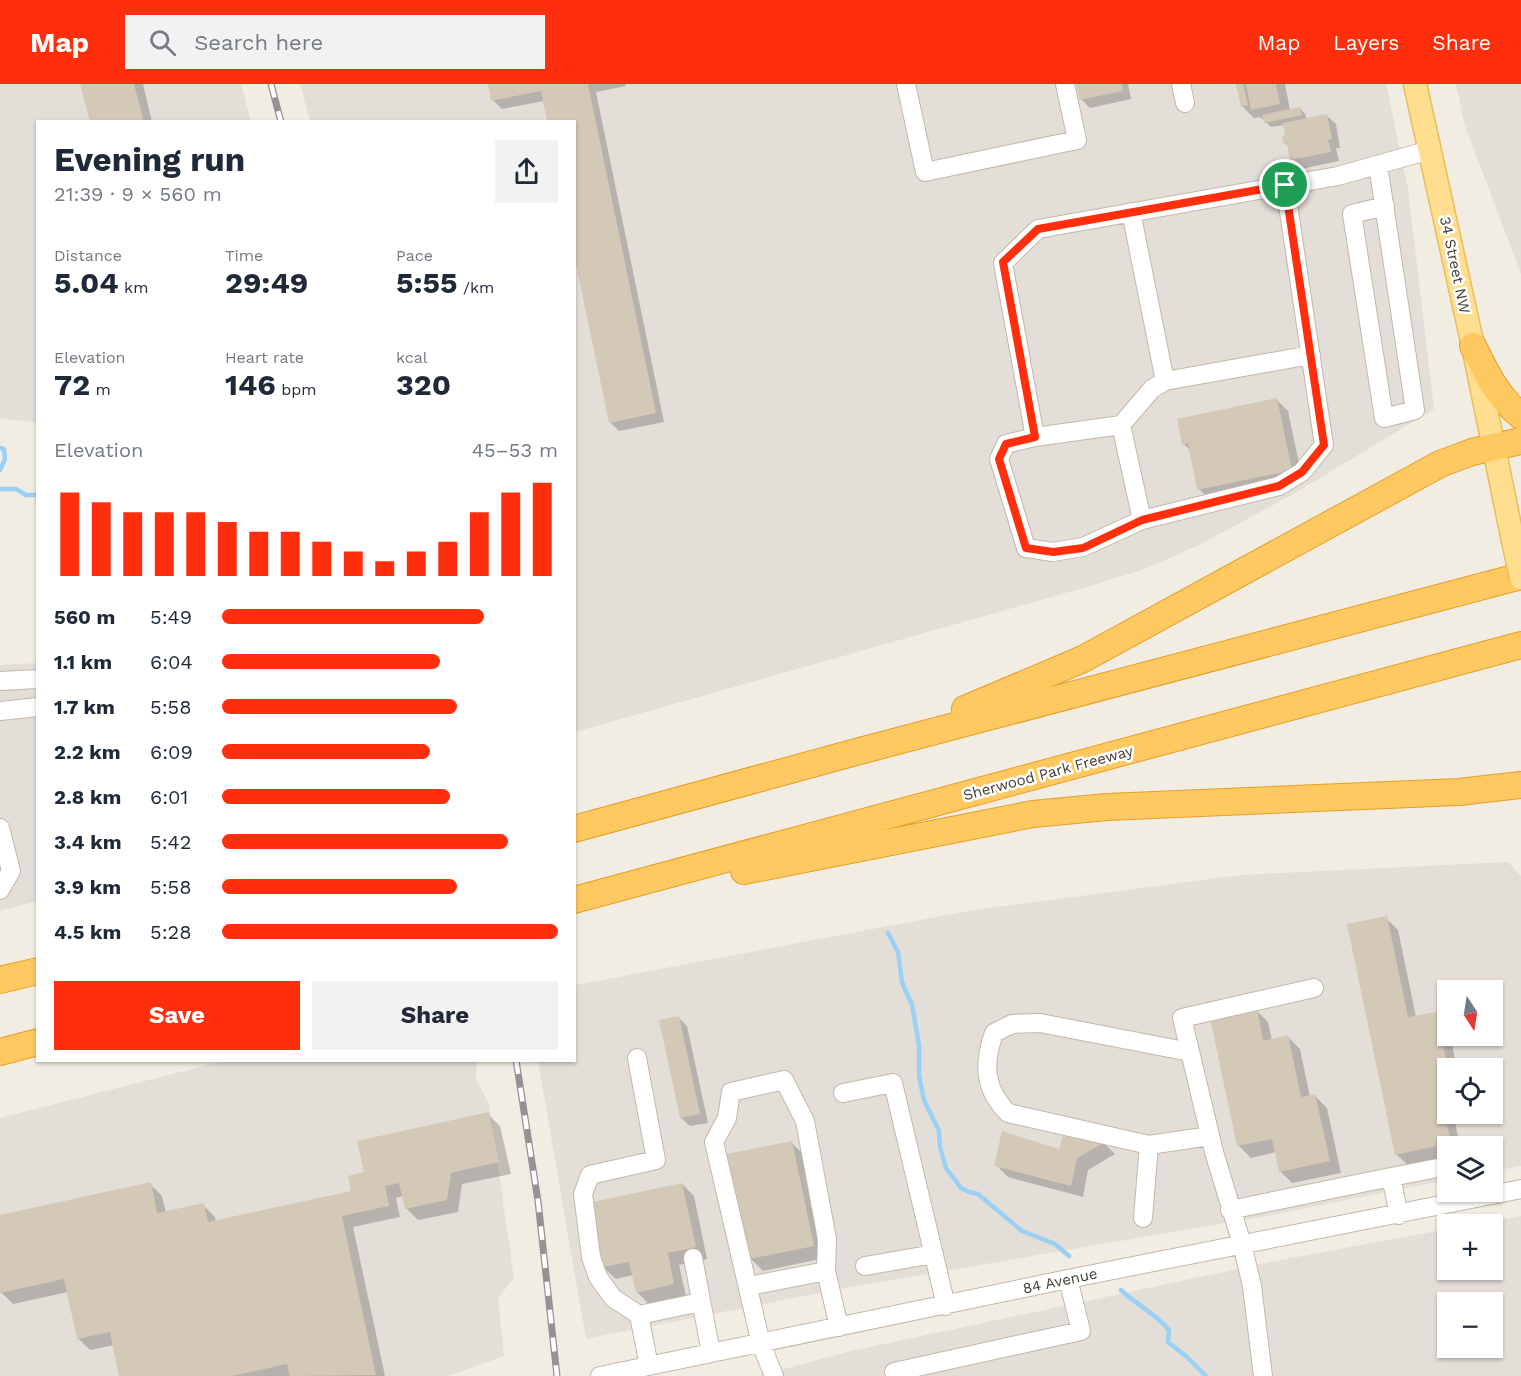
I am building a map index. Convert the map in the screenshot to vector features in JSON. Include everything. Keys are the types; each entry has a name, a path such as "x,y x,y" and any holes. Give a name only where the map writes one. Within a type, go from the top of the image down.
{"highway":[{"path":"1473,346 1496,390 1521,416"},
{"path":"856,752 1016,689 1083,659 1452,458 1521,441"},
{"path":"576,829 856,752 1521,577"},
{"name":"Sherwood Park Freeway","path":"585,897 1521,645"},
{"path":"585,897 724,875 1033,814 1107,807 1459,792 1521,784"},
{"path":"1459,792 1521,801"},
{"path":"0,980 36,971"},
{"path":"0,1052 36,1043"}],"main road":[{"name":"34 Street NW","path":"1415,84 1521,577"}],"street":[{"path":"906,84 925,172 1077,140 1065,84"},
{"path":"1181,84 1185,103"},
{"path":"1035,437 1003,262 1038,229 1338,176 1430,150"},
{"path":"1378,165 1385,206 1415,410 1384,418 1352,214 1385,206"},
{"path":"1285,185 1311,355 1324,445 1302,472 1279,486 1142,520 1083,548 1053,552 1026,548 999,459 1006,444 1035,437 1121,425 1152,390 1165,381 1311,355"},
{"path":"1131,212 1165,381"},
{"path":"1121,425 1142,520"},
{"path":"0,681 36,679"},
{"path":"0,711 36,707"},
{"path":"0,828 10,871 0,890"},
{"path":"1263,1376 1252,1286 1210,1136 1182,1018 1314,988"},
{"path":"1190,1052 1040,1023 1012,1024 994,1033 987,1052 988,1080 996,1101 1008,1113 1149,1145 1210,1136"},
{"path":"637,1058 656,1160 590,1175 583,1194 591,1257 598,1277 613,1298 639,1314 701,1302"},
{"path":"774,1376 761,1344 714,1142 727,1118 731,1092 784,1080 805,1121 827,1239 826,1271 839,1328"},
{"path":"843,1093 893,1083 946,1306"},
{"path":"1143,1218 1149,1145"},
{"path":"1230,1210 1437,1168"},
{"path":"1391,1177 1400,1215"},
{"name":"84 Avenue","path":"1503,1191 1521,1189"},
{"name":"84 Avenue","path":"600,1376 1068,1279 1400,1215 1438,1202"},
{"path":"865,1266 934,1254"},
{"path":"693,1258 711,1353"},
{"path":"748,1286 826,1271"},
{"path":"894,1372 1081,1331 1068,1279"},
{"path":"639,1314 650,1366"}],"shaded area":[{"path":"0,84 241,84 251,120 36,120 36,423 0,418"},
{"path":"300,84 1386,84 1408,189 1434,409 1297,492 1201,544 1145,569 576,732 576,120 310,120"},
{"path":"1456,84 1521,84 1521,274 1465,126"},
{"path":"36,663 36,901 0,911 0,665"},
{"path":"1508,862 1521,876 1521,1166 1503,1169 1503,1136 1437,1136 1437,1182 1261,1217 839,1289 586,1339 538,1062 576,1062 576,985 974,910 1241,875"},
{"path":"219,1062 477,1062 476,1079 489,1104 514,1278 498,1298 504,1356 448,1376 0,1376 0,1118"},
{"path":"1521,1216 1521,1376 758,1376 851,1351 1270,1262 1437,1231 1437,1280 1503,1280 1503,1219"}],"building":[{"path":"80,84 134,84 143,120 89,120"},
{"path":"488,84 588,84 656,413 609,423 576,265 576,120 547,120 541,91 491,101"},
{"path":"1076,84 1122,84 1123,91 1080,100"},
{"path":"1236,84 1243,84 1248,105 1241,107"},
{"path":"1246,84 1276,84 1280,104 1251,110"},
{"path":"1300,107 1302,115 1264,123 1262,115"},
{"path":"1327,114 1332,139 1328,140 1331,152 1290,160 1287,143 1283,144 1282,136 1285,135 1283,123"},
{"path":"1277,398 1292,470 1197,490 1188,443 1182,445 1177,419"},
{"path":"1387,916 1408,1017 1436,1012 1437,1046 1443,1046 1446,1058 1437,1058 1437,1124 1447,1124 1450,1136 1437,1136 1437,1146 1395,1155 1347,924"},
{"path":"1257,1008 1263,1041 1288,1035 1301,1097 1315,1094 1330,1161 1279,1172 1272,1139 1237,1146 1210,1018"},
{"path":"679,1016 700,1114 680,1118 659,1020"},
{"path":"489,1112 499,1162 451,1173 447,1200 405,1209 399,1183 385,1186 389,1206 342,1216 376,1375 290,1376 287,1364 232,1376 119,1376 110,1332 77,1339 64,1279 0,1293 0,1215 151,1182 157,1213 204,1203 208,1222 351,1191 348,1176 364,1172 357,1141"},
{"path":"1002,1131 1059,1149 1064,1132 1105,1142 1077,1158 1071,1186 994,1166"},
{"path":"792,1141 814,1246 749,1259 727,1154"},
{"path":"682,1183 696,1247 668,1253 674,1284 636,1293 629,1262 602,1267 588,1203"}],"waterway":[{"path":"0,448 4,449 5,459 0,470"},
{"path":"0,489 16,489 26,495 36,495"},
{"path":"888,933 898,952 902,982 912,1005 919,1045 919,1076 924,1100 939,1131 940,1147 946,1168 961,1188 978,1194 1022,1231 1055,1244 1069,1256"},
{"path":"1121,1290 1164,1324 1169,1330 1168,1342 1206,1376"}],"railway":[{"path":"271,84 280,120"},
{"path":"516,1062 538,1201 557,1376"}],"route":[{"path":"1285,185 1324,445 1302,472 1279,486 1142,520 1083,548 1053,552 1026,548 999,459 1006,444 1035,437 1003,262 1038,229 1285,185"}]}
